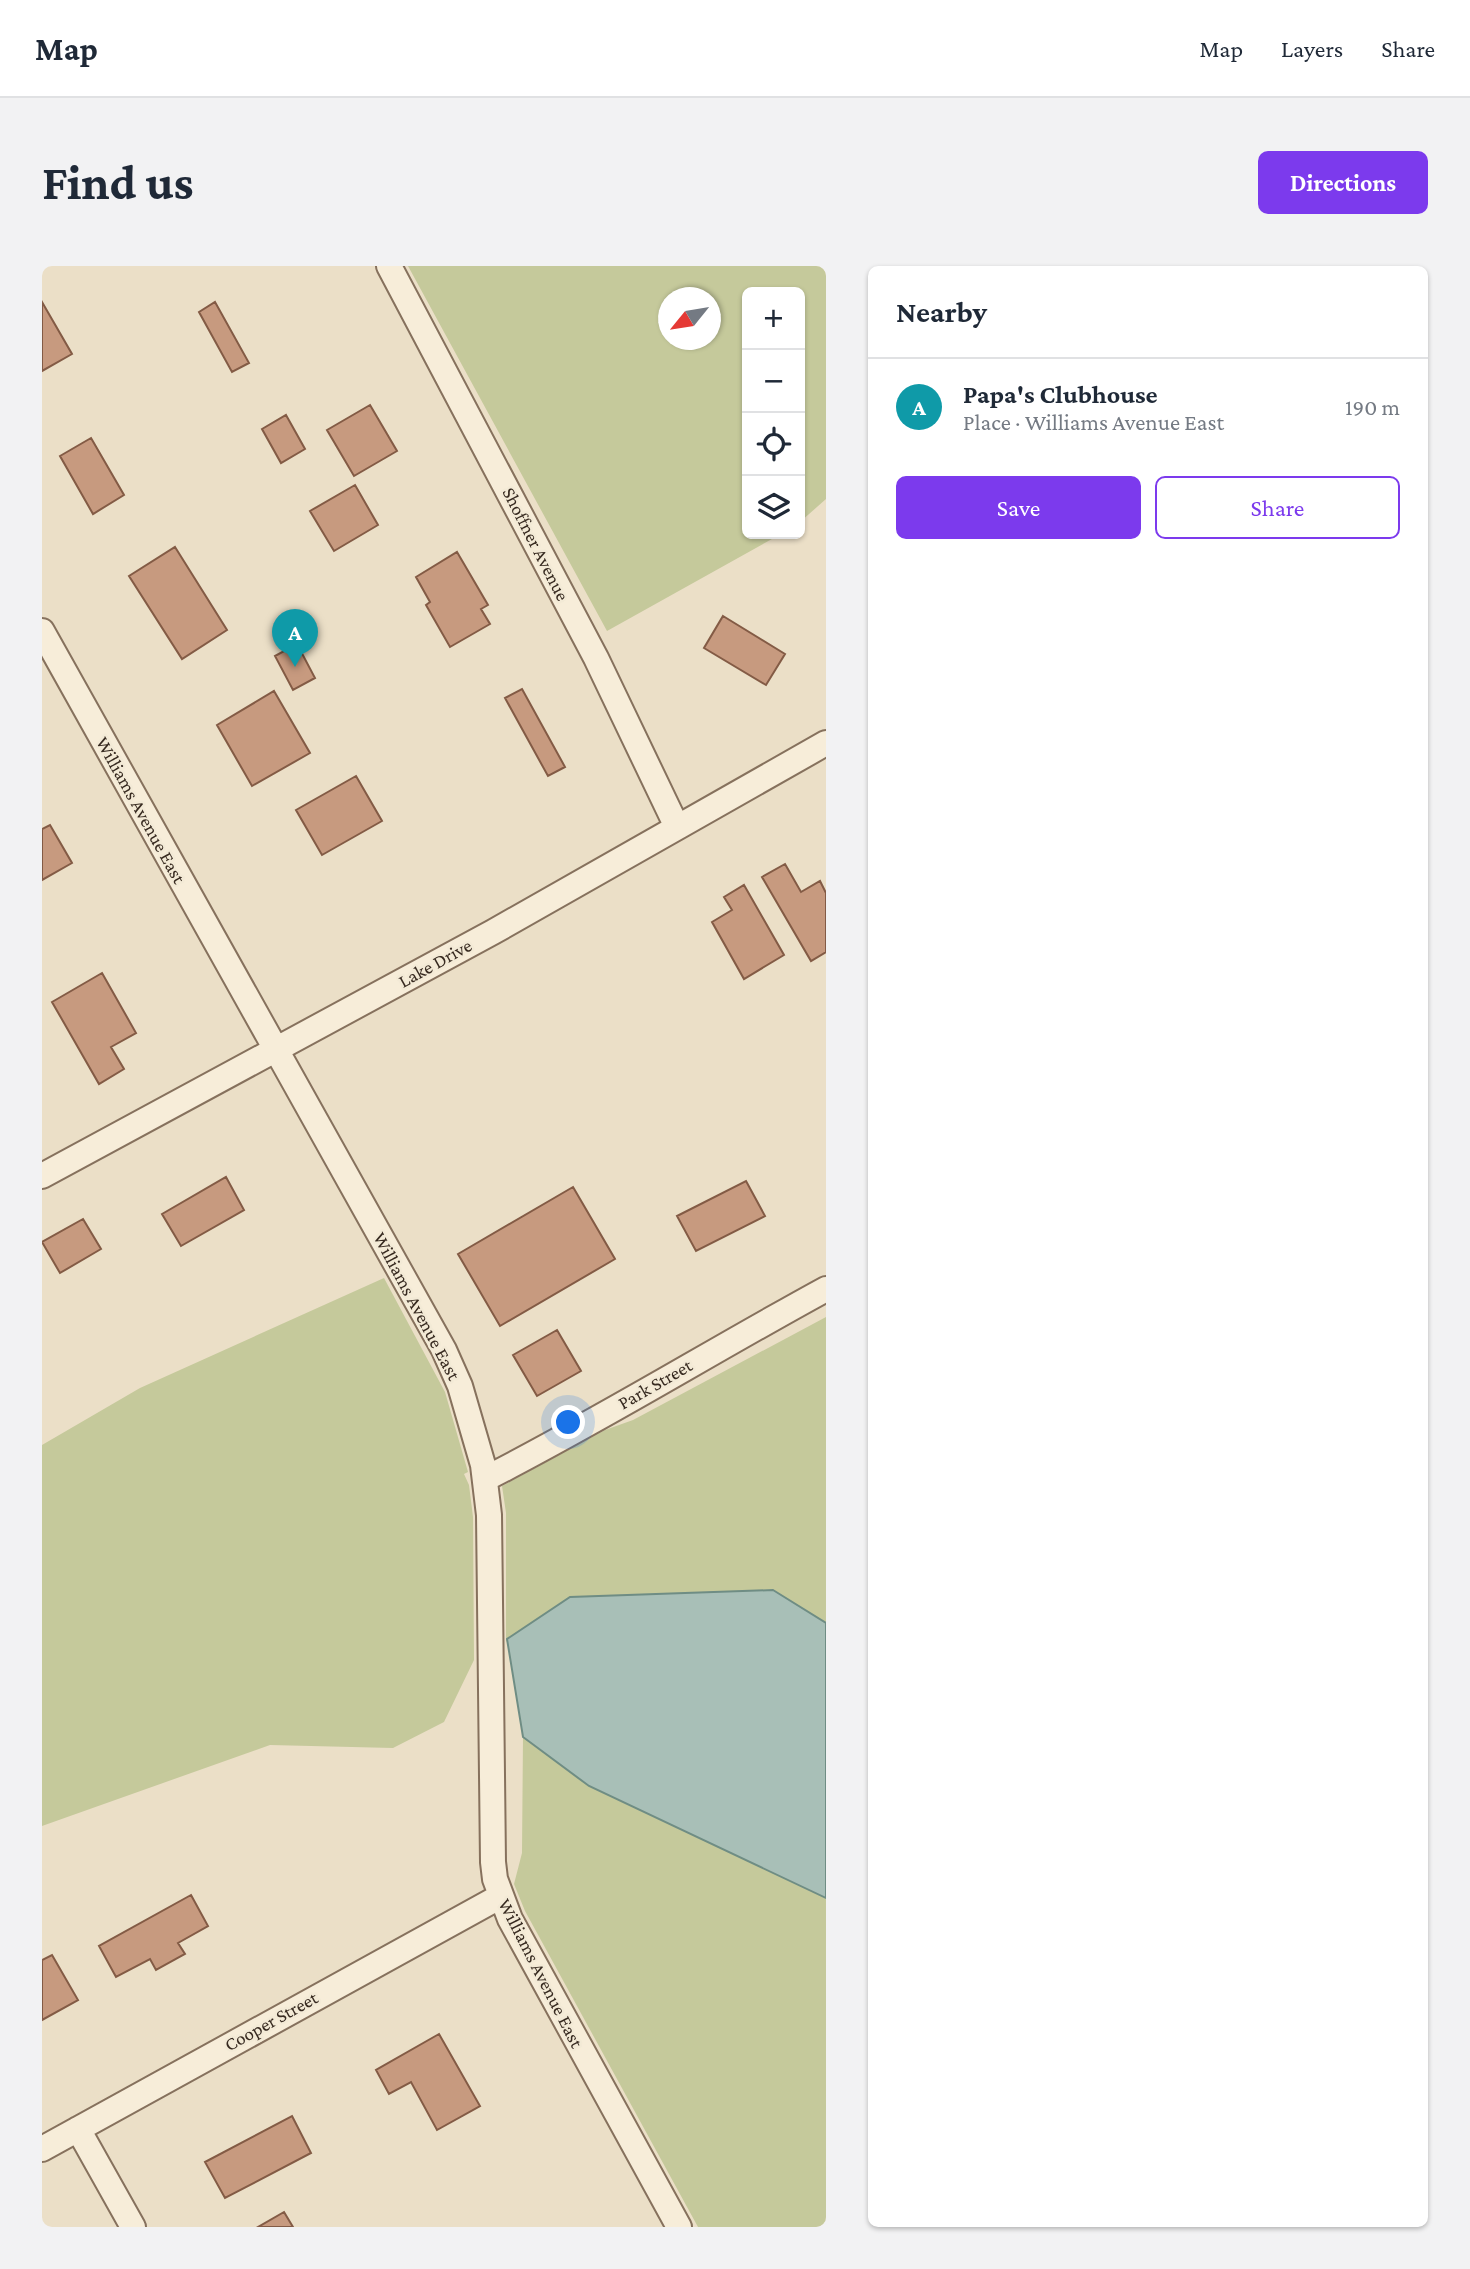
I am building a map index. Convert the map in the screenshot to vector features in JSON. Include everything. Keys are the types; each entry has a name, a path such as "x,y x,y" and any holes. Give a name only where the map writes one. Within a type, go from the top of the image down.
{"street":[{"name":"Shoffner Avenue","path":"389,266 596,658 676,825"},
{"name":"Williams Avenue East","path":"42,631 444,1350 460,1386 485,1479 489,1515 493,1862 501,1896 575,2040 679,2227"},
{"name":"Lake Drive","path":"42,1176 266,1052 275,1051 493,932 676,825 826,743"},
{"name":"Park Street","path":"485,1479 551,1446 677,1371 826,1289"},
{"name":"Cooper Street","path":"42,2149 501,1896"},
{"path":"78,2129 133,2227"}],"green space":[{"path":"408,266 826,266 826,499 805,518 805,287 742,287 742,539 772,539 607,631"},
{"path":"384,1278 445,1392 468,1472 464,1474 469,1485 473,1517 474,1660 444,1722 393,1748 270,1745 42,1826 42,1445 140,1388"},
{"path":"826,1317 826,1623 773,1590 508,1639 506,1642 506,1513 502,1486"},
{"path":"523,1737 589,1786 826,1898 826,2227 698,2227 525,1911 514,1884 522,1853"}],"water":[{"path":"773,1590 826,1623 826,1898 589,1786 523,1737 507,1639 570,1597"}],"building":[{"path":"42,302 72,354 42,371"},
{"path":"215,302 249,363 232,372 199,312"},
{"path":"370,405 397,451 354,476 327,430"},
{"path":"286,415 305,449 281,463 262,429"},
{"path":"91,438 124,495 93,514 60,456"},
{"path":"355,485 378,525 334,551 310,511"},
{"path":"175,547 227,630 182,659 129,576"},
{"path":"457,552 488,605 481,609 490,624 450,647 426,605 430,602 416,577"},
{"path":"723,616 785,654 766,685 704,648"},
{"path":"297,644 315,678 293,690 275,656"},
{"path":"522,689 565,767 548,776 505,698"},
{"path":"274,691 310,753 252,786 217,725"},
{"path":"356,776 382,821 322,855 296,810"},
{"path":"50,825 72,863 42,880 42,829"},
{"path":"785,864 801,892 820,881 826,893 826,952 811,961 762,877"},
{"path":"744,885 784,955 744,979 712,922 732,910 724,897"},
{"path":"102,973 136,1033 111,1047 124,1069 99,1084 52,1002"},
{"path":"226,1177 244,1210 181,1246 162,1214"},
{"path":"746,1181 765,1216 696,1251 677,1216"},
{"path":"573,1187 615,1259 500,1326 458,1254"},
{"path":"83,1219 101,1249 60,1273 42,1242"},
{"path":"557,1330 581,1371 537,1396 513,1355"},
{"path":"191,1895 208,1926 178,1943 185,1954 156,1970 150,1959 116,1977 99,1946"},
{"path":"52,1955 78,2000 42,2020 42,1960"},
{"path":"439,2034 480,2106 437,2130 411,2082 389,2094 376,2070"},
{"path":"292,2116 311,2153 225,2198 205,2162"},
{"path":"284,2212 293,2227 258,2227"}],"place":[{"name":"Papa's Clubhouse","path":"295,667"}]}
